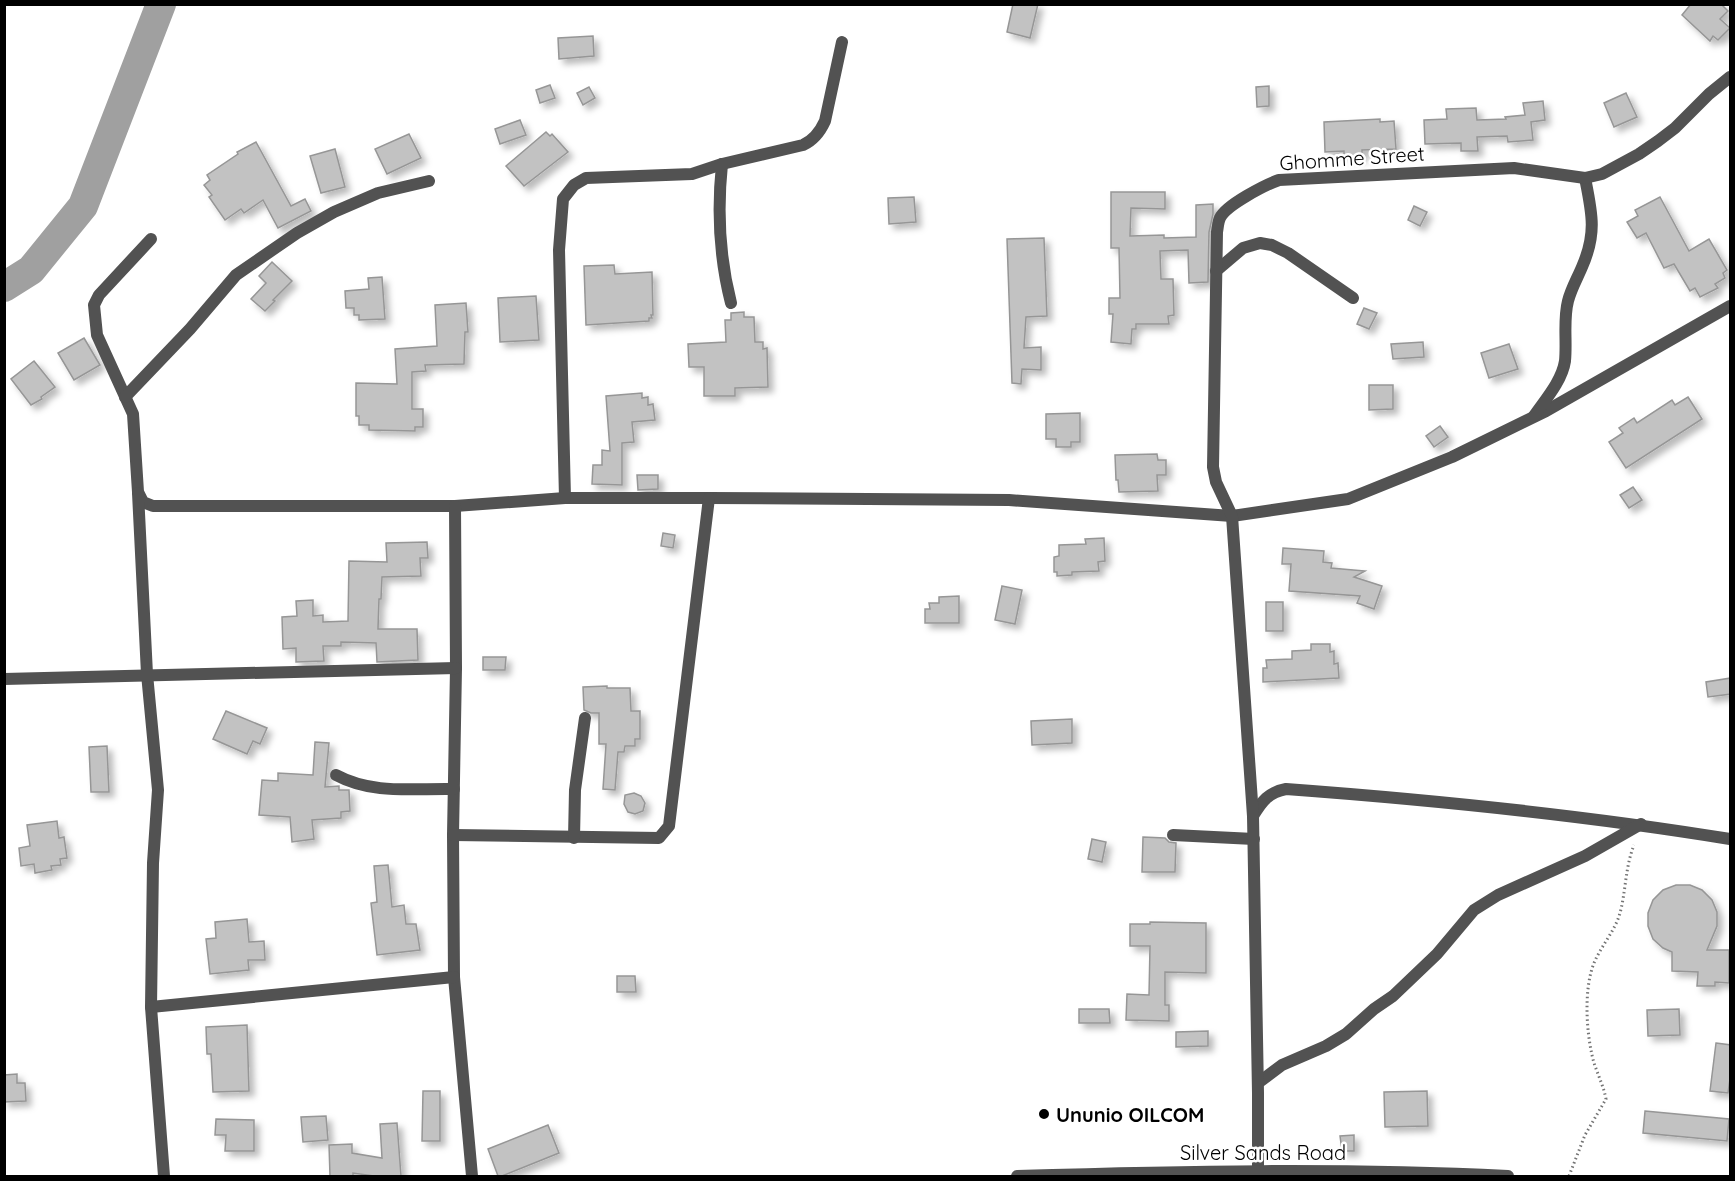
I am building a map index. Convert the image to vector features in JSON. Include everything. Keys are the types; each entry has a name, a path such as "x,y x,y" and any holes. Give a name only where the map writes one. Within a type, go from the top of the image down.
{"street":[{"path":"565,498 559,250 563,199 574,185 586,178 692,174 812,141 825,121 842,42"},
{"name":"Ghomme Street","path":"1232,516 1216,482 1213,467 1217,232 1219,219 1224,212 1266,185 1279,180 1514,168 1585,178 1602,174 1658,141 1731,76"},
{"path":"722,164 719,201 721,258 731,303"},
{"path":"1534,417 1562,372 1565,361 1567,303 1590,245 1593,215 1585,178"},
{"path":"125,397 236,275 297,233 334,212 378,193 429,181"},
{"path":"151,239 99,295 94,304 97,334 133,414 147,674 158,790 153,863 151,1007 164,1176"},
{"path":"1216,271 1244,248 1260,243 1272,245 1288,253 1353,298"},
{"path":"138,492 142,502 153,506 455,506 565,498 1009,500 1232,516 1348,499 1452,457 1534,417 1731,306"},
{"path":"453,835 659,838 669,826 709,498"},
{"path":"455,506 454,977 472,1176"},
{"path":"1232,516 1254,839 1258,1171"},
{"path":"4,679 456,668"},
{"path":"574,838 575,790 585,718"},
{"path":"336,775 357,785 377,789 454,789"},
{"path":"1253,816 1267,796 1286,789 1454,803 1644,825 1731,839"},
{"path":"1258,1083 1282,1065 1326,1046 1346,1034 1374,1009 1394,996 1437,954 1474,910 1498,895 1585,856 1644,825"},
{"path":"1173,835 1254,839"},
{"path":"151,1007 454,977"},
{"name":"Silver Sands Road","path":"1017,1176 1258,1171 1508,1176"}],"path":[{"path":"1569,1176 1585,1135 1606,1099 1603,1083 1592,1056 1589,1036 1587,1008 1590,977 1598,954 1619,916 1630,856 1644,825"}],"building":[{"path":"1013,4 1038,4 1030,38 1007,32"},
{"path":"1691,4 1721,4 1728,11 1720,19 1730,28 1718,40 1713,36 1710,41 1682,15"},
{"path":"593,36 594,56 559,59 558,38"},
{"path":"550,85 555,98 540,103 536,90"},
{"path":"1269,86 1269,106 1257,107 1256,87"},
{"path":"589,87 595,98 583,105 577,93"},
{"path":"1626,93 1637,117 1614,127 1604,103"},
{"path":"1543,101 1545,120 1531,122 1533,140 1508,142 1507,136 1477,137 1478,151 1461,151 1461,143 1425,144 1424,120 1447,119 1446,109 1476,108 1477,120 1506,119 1505,117 1525,115 1523,103"},
{"path":"1380,119 1380,122 1394,121 1396,149 1362,150 1362,157 1344,157 1344,151 1325,152 1324,122"},
{"path":"520,120 526,135 500,144 495,129"},
{"path":"546,132 550,136 552,134 568,152 524,186 506,166"},
{"path":"409,134 421,158 387,174 375,149"},
{"path":"256,142 291,206 305,199 311,211 278,228 263,200 244,213 241,209 225,220 209,197 212,195 204,185 210,180 207,175 238,154 237,152"},
{"path":"335,149 345,187 321,193 310,156"},
{"path":"1111,192 1165,192 1165,209 1131,208 1130,236 1196,237 1196,205 1213,204 1209,232 1208,282 1189,283 1188,250 1160,251 1161,279 1173,279 1174,315 1168,316 1169,324 1136,324 1136,329 1132,329 1131,344 1111,342 1113,314 1109,314 1109,298 1120,298 1119,248 1111,248"},
{"path":"914,197 916,222 889,224 888,198"},
{"path":"1660,197 1689,251 1709,239 1727,270 1723,273 1725,278 1715,284 1718,288 1700,297 1695,288 1690,291 1674,264 1664,268 1646,233 1637,238 1627,222 1638,216 1635,210"},
{"path":"1414,206 1427,212 1420,226 1408,220"},
{"path":"1044,238 1047,316 1026,317 1024,348 1041,347 1041,370 1022,369 1021,384 1012,383 1007,239"},
{"path":"272,262 292,281 265,311 251,299 266,283 259,276"},
{"path":"614,265 615,274 652,272 652,318 649,318 649,321 586,325 584,266"},
{"path":"382,277 385,319 359,320 359,315 354,315 354,308 346,308 345,291 369,289 368,278"},
{"path":"536,296 539,340 500,342 498,298"},
{"path":"466,303 468,332 465,332 464,364 425,365 426,371 412,372 412,409 423,409 423,427 415,427 415,431 369,430 369,425 359,425 359,416 356,416 356,383 397,384 395,349 437,346 435,305"},
{"path":"1364,308 1377,313 1369,329 1357,324"},
{"path":"744,312 744,317 754,317 755,342 763,342 763,349 767,348 768,387 735,388 735,396 704,396 704,367 689,367 688,344 726,342 725,320 731,320 731,313"},
{"path":"84,338 100,365 74,380 58,353"},
{"path":"1423,342 1424,357 1393,359 1391,344"},
{"path":"1509,344 1518,369 1489,378 1481,353"},
{"path":"34,361 55,387 31,405 11,379"},
{"path":"1369,385 1393,385 1393,409 1369,410"},
{"path":"642,393 642,398 648,397 648,405 653,404 655,420 632,422 634,442 622,443 622,485 592,484 593,465 602,465 602,450 610,451 606,396"},
{"path":"1688,397 1702,419 1626,468 1609,442 1623,433 1619,428 1634,418 1637,423 1672,400 1675,405"},
{"path":"1080,413 1080,442 1071,442 1071,447 1056,447 1056,439 1046,439 1046,414"},
{"path":"1440,426 1448,437 1434,447 1426,436"},
{"path":"1157,454 1158,460 1166,460 1166,475 1157,475 1158,491 1119,492 1115,455"},
{"path":"637,475 658,475 658,489 638,490"},
{"path":"1633,487 1642,500 1629,508 1620,495"},
{"path":"663,533 675,535 673,548 661,546"},
{"path":"1104,538 1105,561 1098,562 1099,571 1072,572 1072,575 1057,576 1057,572 1054,572 1054,557 1059,556 1059,545 1086,544 1085,539"},
{"path":"427,542 428,558 420,558 421,576 382,577 381,599 379,599 378,629 417,629 418,660 377,662 376,643 341,642 341,646 323,646 324,661 296,662 296,648 283,649 282,617 297,616 296,601 313,600 313,616 323,615 323,622 348,621 349,561 387,562 386,543"},
{"path":"1283,548 1324,551 1323,562 1332,563 1331,568 1365,571 1354,577 1382,586 1374,609 1357,603 1360,596 1289,591 1291,564 1282,564"},
{"path":"1002,586 1022,590 1015,624 995,620"},
{"path":"959,596 959,623 925,623 925,609 930,609 929,603 939,603 939,597"},
{"path":"1266,602 1283,602 1283,631 1266,631"},
{"path":"1311,644 1330,644 1330,652 1334,651 1334,664 1338,663 1339,678 1263,682 1263,668 1267,668 1266,660 1292,659 1292,651 1311,650"},
{"path":"483,657 506,657 505,670 483,670"},
{"path":"1731,678 1731,694 1708,697 1706,682"},
{"path":"607,686 607,688 630,688 631,711 640,711 640,739 635,739 635,746 625,746 624,752 618,752 615,790 603,789 606,744 599,744 599,713 584,710 583,687"},
{"path":"226,711 267,728 260,744 253,741 247,754 213,739"},
{"path":"1072,719 1072,743 1032,745 1031,721"},
{"path":"315,742 329,743 325,787 339,786 339,790 349,790 350,811 341,812 341,818 312,820 314,839 292,842 290,817 259,815 262,780 278,781 278,773 313,775"},
{"path":"107,746 109,792 91,792 89,747"},
{"path":"634,793 641,796 645,803 643,811 635,814 628,812 624,804 625,795"},
{"path":"57,821 59,838 64,837 67,858 60,859 61,865 51,866 52,870 35,873 34,864 21,866 19,848 30,846 27,825"},
{"path":"1143,837 1165,838 1169,842 1176,843 1175,872 1142,872"},
{"path":"1092,839 1106,842 1102,862 1088,859"},
{"path":"388,865 392,907 404,905 406,924 416,924 420,950 377,955 371,903 377,902 374,866"},
{"path":"1676,885 1690,885 1702,890 1712,900 1717,912 1717,926 1707,950 1729,950 1729,983 1715,982 1715,986 1697,986 1698,972 1672,971 1672,952 1653,939 1648,926 1648,913 1653,900 1663,890"},
{"path":"247,919 249,942 264,941 265,960 248,960 249,970 210,974 206,939 216,938 215,922"},
{"path":"1150,922 1206,923 1206,973 1165,972 1165,1005 1169,1005 1169,1021 1126,1020 1127,994 1149,995 1150,946 1130,946 1130,924 1150,924"},
{"path":"617,976 635,976 636,992 617,992"},
{"path":"1079,1009 1109,1009 1110,1023 1079,1023"},
{"path":"1679,1009 1680,1035 1648,1036 1647,1010"},
{"path":"247,1025 249,1091 213,1092 211,1054 207,1054 206,1027"},
{"path":"1208,1031 1208,1046 1176,1047 1176,1032"},
{"path":"1716,1043 1731,1045 1728,1093 1710,1091"},
{"path":"17,1074 17,1083 25,1083 26,1101 4,1102 4,1075"},
{"path":"423,1091 440,1091 440,1141 422,1141"},
{"path":"1427,1091 1428,1126 1385,1127 1384,1092"},
{"path":"1645,1111 1729,1119 1727,1141 1643,1133"},
{"path":"326,1116 328,1140 303,1142 301,1117"},
{"path":"216,1119 254,1120 254,1151 225,1151 226,1135 215,1135"},
{"path":"397,1123 401,1176 353,1173 353,1176 330,1176 329,1145 352,1144 352,1153 382,1158 380,1124"},
{"path":"548,1125 559,1153 498,1176 488,1149"},
{"path":"1354,1135 1354,1151 1342,1151 1340,1136"}],"waterway":[{"path":"4,287 31,270 83,206 161,4"}],"place":[{"name":"Ununio OILCOM","path":"1044,1114"}]}
